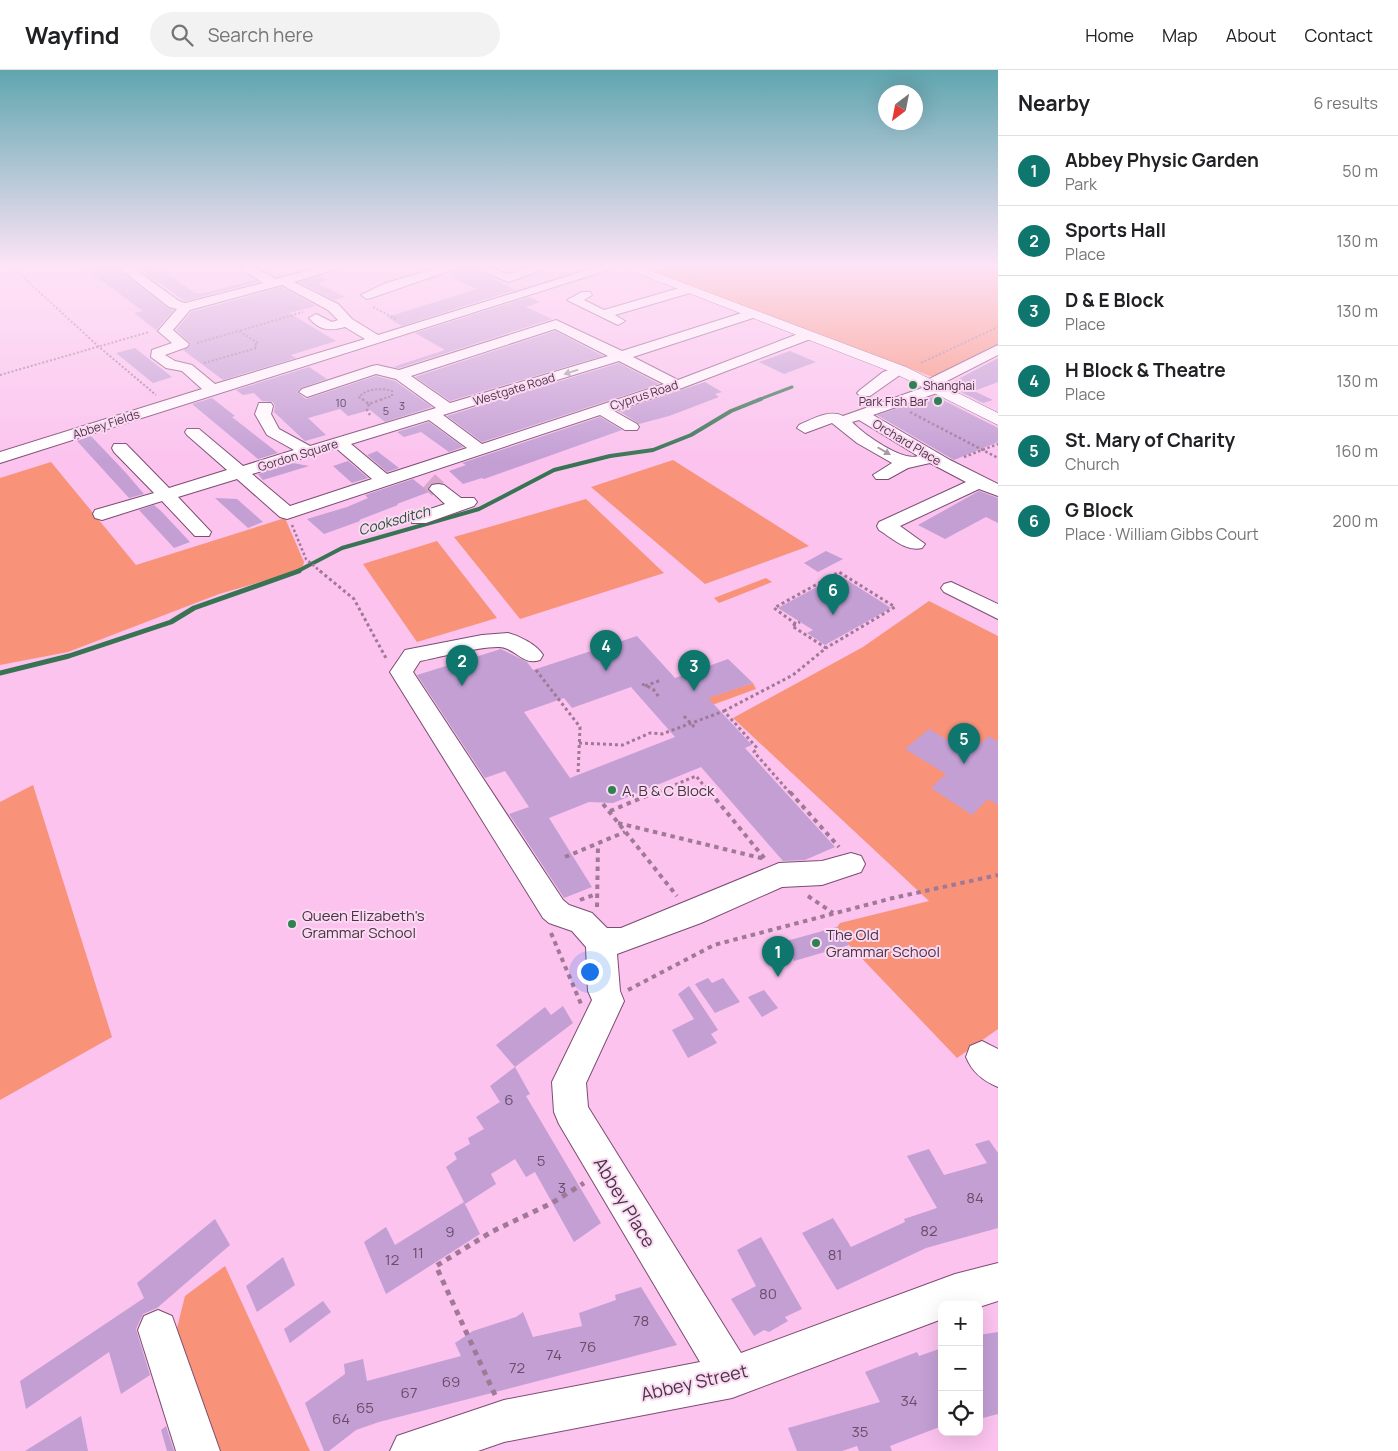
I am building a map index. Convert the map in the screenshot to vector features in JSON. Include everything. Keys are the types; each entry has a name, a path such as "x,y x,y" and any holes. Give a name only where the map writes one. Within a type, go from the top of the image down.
{"main road":[{"path":"798,331 902,371 998,420"}],"street":[{"path":"166,331 182,344"},
{"path":"363,331 378,340"},
{"name":"Abbey Fields","path":"0,458 212,390 408,331"},
{"path":"394,378 534,331"},
{"path":"571,331 677,384"},
{"name":"Westgate Road","path":"448,409 697,331"},
{"name":"Cyprus Road","path":"478,449 677,384 808,335"},
{"path":"182,344 165,348 157,353 158,357 171,365 193,366 212,390"},
{"name":"Orchard Place","path":"861,414 894,403 934,386 998,349"},
{"path":"307,392 377,369 448,409"},
{"path":"865,393 888,375 902,371"},
{"name":"Gordon Square","path":"102,514 309,452 342,436 374,416 432,414 448,409"},
{"path":"600,409 631,427"},
{"path":"259,412 273,432 309,452"},
{"path":"193,432 287,513 384,481 428,480 478,449 432,414"},
{"path":"846,422 848,419 861,414"},
{"name":"Orchard Place","path":"861,414 975,484 998,491"},
{"path":"805,428 833,417 846,422"},
{"path":"846,422 847,428 858,436 906,462 938,460"},
{"path":"342,436 384,481"},
{"path":"120,448 202,532"},
{"path":"882,475 906,462"},
{"path":"418,519 463,503 428,480"},
{"path":"915,544 886,526 975,484 998,500"},
{"path":"951,588 998,612"},
{"path":"524,649 508,640 482,642 413,655 401,672 533,879 559,914 582,922 601,942 604,991 602,1010"},
{"path":"601,942 621,941 691,914 772,867 822,873 841,858"},
{"name":"Abbey Place","path":"602,1010 569,1082 570,1112 732,1376"},
{"name":"Abbey Street","path":"412,1451 504,1421 732,1376 955,1294 998,1282"},
{"path":"158,1330 198,1451"}],"path":[{"path":"82,331 167,405"},
{"path":"0,376 151,331"},
{"path":"182,344 186,346 237,331"},
{"path":"193,366 257,348 254,345 258,343 240,331"},
{"path":"902,371 988,331"},
{"path":"381,388 393,393 386,399 374,416 360,397 361,394 381,388"},
{"path":"894,403 998,458"},
{"path":"938,460 998,444"},
{"path":"579,744 623,745 650,733 662,734 724,711 793,675 826,648 895,608 839,572 774,608 796,624"},
{"path":"800,622 792,626 826,648"},
{"path":"524,649 580,727 578,774"},
{"path":"659,697 653,689 643,685 661,680"},
{"path":"724,711 757,748 754,752 839,847 841,858"},
{"path":"684,716 696,729"},
{"path":"610,811 696,776 772,867"},
{"path":"603,804 691,914"},
{"path":"618,823 772,867"},
{"path":"565,857 625,832"},
{"path":"598,844 596,898 601,942"},
{"path":"602,1010 714,944 893,898 998,875"},
{"path":"504,1421 494,1392 436,1266 493,1232 552,1203 605,1169"}],"shaded area":[{"path":"810,331 998,331 998,344 935,376 930,376"},
{"path":"673,460 809,546 705,584 591,487"},
{"path":"51,462 136,565 285,518 304,562 303,566 291,573 219,594 68,652 0,665 0,478"},
{"path":"586,499 664,573 520,619 454,537"},
{"path":"437,541 497,618 417,642 363,564"},
{"path":"766,578 772,582 719,603 714,598"},
{"path":"929,601 998,636 998,1029 957,1058 849,945 837,927 840,923 929,901 733,718 863,647"},
{"path":"753,683 756,689 704,708 697,701"},
{"path":"33,785 112,1037 0,1100 0,802"},
{"path":"225,1266 310,1451 203,1451 171,1352 185,1296"}],"building":[{"path":"178,331 320,331 336,341 291,355 296,358 223,380 183,350 191,344"},
{"path":"513,331 399,368 393,367 445,350 415,333"},
{"path":"554,331 603,356 450,401 415,377"},
{"path":"135,348 172,377 153,383 116,353"},
{"path":"790,351 816,362 784,374 759,362"},
{"path":"998,358 998,382 974,391 993,400 983,403 947,385"},
{"path":"619,363 659,384 482,442 447,416"},
{"path":"309,367 327,379 301,388 297,392 306,399 376,376 395,381 432,407 385,422 370,410 348,416 340,409 308,418 326,435 305,441 274,412 275,406 273,402 262,401 254,393 243,395 236,390"},
{"path":"705,382 722,392 715,394 719,397 669,416 639,424 619,411"},
{"path":"935,396 998,428 998,442 954,460 877,415"},
{"path":"212,398 235,416 232,417 278,453 258,459 192,404"},
{"path":"600,417 622,430 484,479 463,484 449,471 466,465 462,463"},
{"path":"429,422 463,447 449,452 421,432 404,437 397,432"},
{"path":"91,436 144,494 129,498 77,441"},
{"path":"377,451 399,468 387,472 367,455"},
{"path":"348,461 368,478 352,483 333,466"},
{"path":"293,463 309,466 263,480 258,474"},
{"path":"413,479 429,492 324,534 307,519 347,507 368,498 365,495"},
{"path":"979,491 998,498 998,523 986,517 945,539 918,525"},
{"path":"215,498 237,499 263,522 248,528"},
{"path":"154,505 190,542 174,548 139,510"},
{"path":"826,551 843,559 818,572 804,563"},
{"path":"839,575 891,608 825,645 807,633 813,630 778,608"},
{"path":"637,636 675,678 728,659 753,683 708,698 752,745 745,748 835,847 805,860 783,861 701,767 613,803 589,802 549,818 592,887 564,898 509,814 529,807 505,771 485,778 417,675 501,649 527,662 533,670","holes":["631,687 675,737 570,778 524,712 564,698 572,708"]},
{"path":"929,729 970,753 989,736 998,742 998,805 988,799 972,815 931,788 946,774 905,749"},
{"name":"The Old Grammar School","path":"837,927 849,945 794,961 783,942"},
{"path":"708,978 712,983 723,978 740,1002 715,1013 695,984"},
{"path":"689,986 718,1030 711,1034 717,1043 688,1058 672,1030 694,1019 678,994"},
{"path":"764,990 778,1008 762,1017 748,997"},
{"path":"563,1006 573,1023 515,1067 496,1045 545,1007 551,1015"},
{"path":"515,1067 530,1094 526,1096 601,1223 574,1242 535,1172 526,1177 515,1159 491,1174 496,1184 465,1204 446,1167 457,1159 454,1153 470,1144 468,1138 484,1129 476,1117 500,1102 490,1086"},
{"path":"989,1140 998,1153 998,1228 926,1248 837,1290 802,1233 833,1218 851,1247 905,1222 904,1219 937,1208 907,1156 929,1149 944,1175 987,1163 975,1144"},
{"path":"464,1202 480,1234 386,1294 364,1242 386,1227 395,1245"},
{"path":"215,1219 230,1245 157,1308 143,1314 136,1329 150,1375 121,1394 109,1352 26,1409 20,1381 144,1298 137,1283"},
{"path":"761,1237 802,1309 785,1317 788,1321 769,1332 764,1330 754,1336 731,1299 756,1286 737,1250"},
{"path":"283,1257 295,1285 257,1312 246,1286"},
{"path":"641,1287 677,1345 379,1422 356,1430 329,1451 324,1451 305,1403 345,1374 344,1364 363,1359 367,1381 461,1356 455,1343 473,1331 516,1317 523,1312 533,1337 582,1326 579,1313 616,1300 615,1295"},
{"path":"323,1301 331,1312 290,1343 284,1329"},
{"path":"998,1332 998,1414 983,1418 983,1346 983,1334"},
{"path":"938,1349 938,1428 890,1446 892,1451 859,1451 857,1446 842,1451 797,1451 788,1428 880,1402 865,1372 917,1352 919,1356"},
{"path":"81,1416 88,1451 25,1451"},
{"path":"166,1426 174,1451 167,1451 161,1430"}],"waterway":[{"name":"Cooksditch","path":"758,400 792,387"},
{"name":"Cooksditch","path":"296,572 342,548 479,509 554,470 610,456 653,450 691,435 731,411 761,399"},
{"name":"Cooksditch","path":"0,673 69,656 171,622 194,608 299,571"}],"tunnel":[{"path":"429,481 438,489"}],"place":[{"name":"Shanghai","path":"913,385"},
{"name":"Park Fish Bar","path":"938,401"},
{"name":"G Block","path":"833,615"},
{"name":"H Block & Theatre","path":"606,671"},
{"name":"Sports Hall","path":"462,686"},
{"name":"D & E Block","path":"694,691"},
{"name":"St. Mary of Charity","path":"964,764"},
{"name":"A, B & C Block","path":"612,790"},
{"name":"Queen Elizabeth's Grammar School","path":"292,924"},
{"name":"The Old Grammar School","path":"816,943"},
{"name":"Abbey Physic Garden","path":"778,977"}]}
